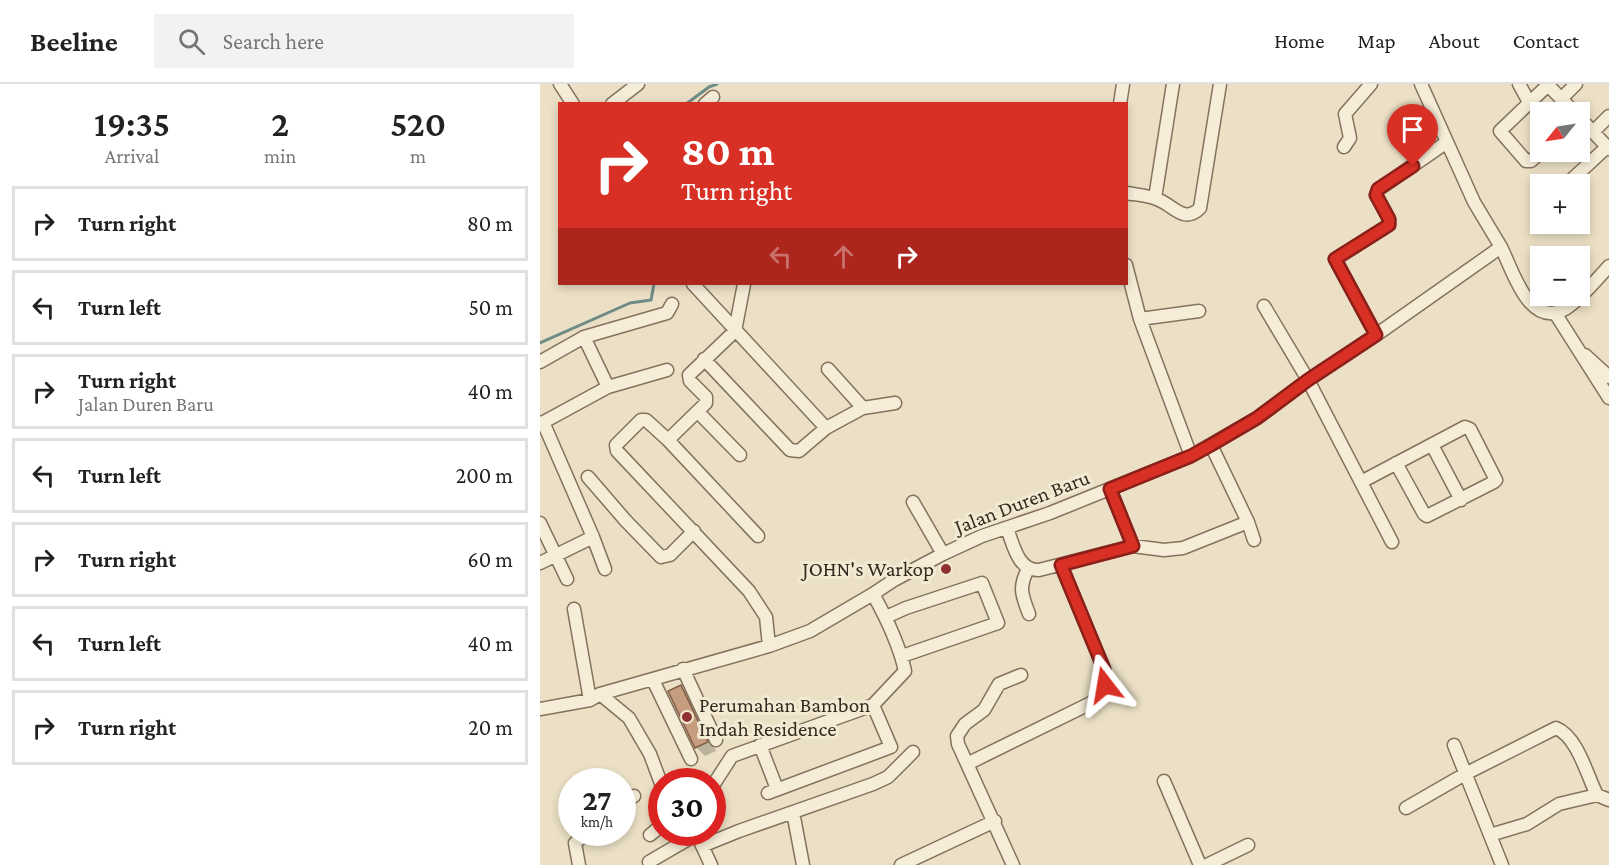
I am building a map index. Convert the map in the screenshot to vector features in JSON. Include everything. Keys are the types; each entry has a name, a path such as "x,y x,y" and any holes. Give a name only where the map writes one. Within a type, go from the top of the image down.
{"street":[{"path":"560,84 572,102"},
{"path":"615,102 638,84"},
{"path":"1155,198 1173,84"},
{"path":"1128,193 1155,198 1184,215 1192,214 1200,208 1220,84"},
{"path":"1344,147 1350,138 1345,114 1371,84"},
{"path":"1421,84 1479,210 1534,308 1545,314 1567,308 1609,266"},
{"path":"1519,84 1529,102"},
{"path":"1530,161 1526,161 1500,131 1547,84 1564,102"},
{"path":"1561,99 1576,84"},
{"path":"1593,132 1609,116"},
{"path":"1578,174 1608,148 1590,129"},
{"path":"1376,335 1335,259 1389,225 1389,219 1376,195 1378,189 1447,142"},
{"name":"Jalan Duren Baru","path":"540,709 595,697 654,680 683,669 769,646 810,631 894,580 982,536 1050,513 1191,456 1257,418 1501,246"},
{"path":"1128,273 1140,319 1191,456"},
{"path":"694,285 826,428"},
{"path":"668,440 706,403 706,399 688,378 704,359 735,331 744,285"},
{"path":"540,362 584,337 659,317 667,313 672,304"},
{"path":"1264,306 1308,380 1392,542"},
{"path":"1140,319 1199,311"},
{"path":"1555,313 1609,398"},
{"path":"584,337 608,387"},
{"path":"1578,350 1594,361 1609,377"},
{"path":"704,359 790,450 796,452 826,428 863,408 895,403"},
{"path":"828,369 863,408"},
{"path":"605,569 542,423 608,387 668,370"},
{"path":"698,412 740,455"},
{"path":"758,536 668,440 644,419 616,445 616,448 732,570 757,602 766,617 769,646"},
{"path":"1361,482 1396,463 1432,445 1465,427 1468,427 1495,476 1494,482 1427,516 1396,463"},
{"path":"1211,445 1248,522 1254,540"},
{"path":"1432,445 1461,500"},
{"path":"588,477 661,557 670,555 694,531"},
{"path":"1110,489 1133,546"},
{"path":"914,502 943,554"},
{"path":"1007,528 1019,558 1028,569 1039,570 1133,546 1164,550 1183,548 1248,522"},
{"path":"540,523 567,579"},
{"path":"540,563 593,537"},
{"path":"967,764 1091,703 1101,695 1105,685 1104,669 1061,565"},
{"path":"1028,569 1021,588 1029,614"},
{"path":"886,617 906,608 982,583 998,623 902,656"},
{"path":"724,768 732,756 873,705 905,671 902,656 886,617 873,594"},
{"path":"574,609 595,697 629,718 650,754 655,768"},
{"path":"683,669 716,740"},
{"path":"1013,865 995,821 958,744 957,736 960,729 984,710 999,684 1021,675"},
{"path":"654,680 691,759"},
{"path":"760,745 772,791 891,747 873,705"},
{"path":"1406,808 1465,774 1556,728 1564,733 1579,753 1603,798 1559,804 1527,824 1490,835"},
{"path":"1454,745 1502,865"},
{"path":"726,836 888,777 913,752"},
{"path":"1164,782 1200,865"},
{"path":"793,812 803,865"},
{"path":"901,865 995,821"},
{"path":"1207,865 1248,845"},
{"path":"576,846 579,865"},
{"path":"649,862 675,846"},
{"path":"702,846 711,865"}],"building":[{"path":"681,685 708,742 695,748 668,691"}],"waterway":[{"path":"689,102 717,84"},
{"path":"540,343 630,303 651,300 654,285"}],"place":[{"name":"JOHN's Warkop","path":"946,569"},
{"name":"Perumahan Bambon Indah Residence","path":"687,717"}],"route":[{"path":"1105,685 1104,669 1061,565 1133,546 1110,489 1191,456 1211,445 1257,418 1308,380 1376,335 1335,259 1389,225 1389,219 1376,195 1378,189 1413,166"}]}
